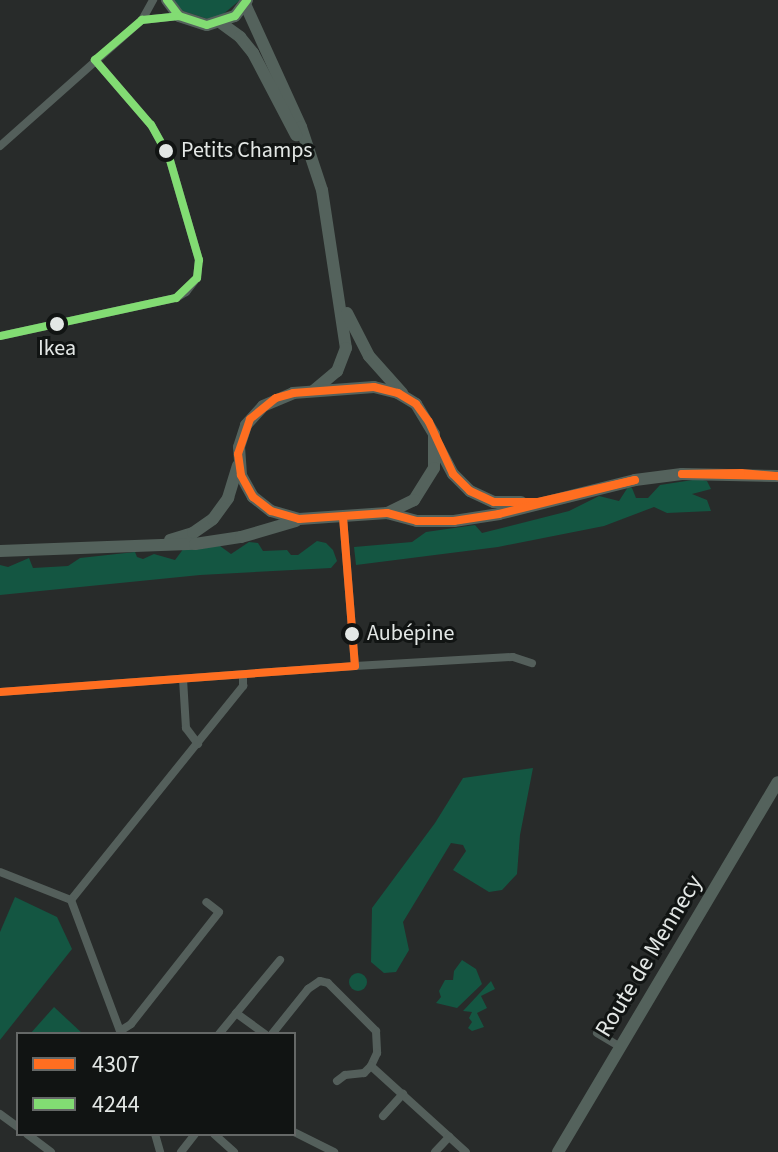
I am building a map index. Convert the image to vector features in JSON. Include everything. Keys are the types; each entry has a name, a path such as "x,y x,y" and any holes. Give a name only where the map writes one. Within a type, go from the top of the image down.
{"main road":[{"path":"167,0 179,16 207,25 221,23 246,2 301,127 322,190 341,301 344,356 337,371 312,392"},
{"path":"221,23 240,37 276,92 294,130 324,213"},
{"path":"341,301 369,356 423,412 453,474 470,491 494,502 538,502"},
{"path":"164,543 193,533 213,519 228,498 239,462 242,437 255,413 276,398 374,387 408,398"},
{"path":"387,513 408,504 425,487 434,468 436,443"},
{"path":"239,462 246,487 259,503 271,511 299,519"},
{"path":"0,551 228,540 299,519 387,513 440,522 499,514 635,480 682,474 772,476"},
{"name":"Route de Mennecy","path":"558,1152 778,782"}],"street":[{"path":"0,146 142,20 153,0"},
{"path":"142,20 179,16"},
{"path":"0,336 176,298 197,278 199,260 169,157 151,125 95,60"},
{"path":"343,517 355,666"},
{"path":"0,692 513,657 532,663"},
{"path":"71,900 243,686 243,675"},
{"path":"183,679 186,728 198,744"},
{"path":"0,872 71,900 121,1032"},
{"path":"122,1032 219,912 206,902"},
{"path":"221,1032 280,960"},
{"path":"274,1032 308,989 320,981 328,983 374,1025 377,1053 364,1073 345,1075 337,1081"},
{"path":"236,1013 262,1032"},
{"path":"597,1033 620,1047"},
{"path":"371,1066 466,1152"},
{"path":"383,1116 403,1094"},
{"path":"296,1133 334,1152"},
{"path":"30,1136 51,1152"},
{"path":"181,1152 193,1136"},
{"path":"216,1136 234,1152"},
{"path":"435,1152 449,1137"}],"green space":[{"path":"173,0 240,0 221,16 208,19 183,11"},
{"path":"699,479 707,481 711,489 692,494 707,500 711,511 667,513 654,507 604,526 498,547 356,565 354,547 412,542 426,532 475,525 482,533 569,511 599,496 619,501 628,487 632,488 636,498 648,498 660,485"},
{"path":"317,541 326,543 333,550 337,561 331,568 200,575 0,595 0,565 8,567 29,558 33,568 68,566 80,558 135,552 137,557 143,559 154,554 175,560 184,548 220,546 231,554 249,542 258,543 263,551 287,550 291,555 298,555"},
{"path":"533,768 520,835 517,874 502,890 489,892 453,870 466,851 463,845 451,843 403,922 409,950 396,972 384,973 371,962 372,908 435,823 463,778"},
{"path":"15,897 57,917 72,949 0,1040 0,932"},
{"path":"462,960 476,969 482,984 457,1008 436,1003 441,997 439,991 445,980 453,980 454,971"},
{"path":"358,973 367,982 358,991 349,982"},
{"path":"491,981 495,989 481,996 487,1008 477,1013 484,1027 472,1031 468,1028 472,1022 469,1018 472,1012 463,1011"},
{"path":"54,1007 81,1032 32,1032"}],"transit line":[{"name":"4244","path":"167,0 179,16 207,25 235,16 247,0"},
{"name":"4244","path":"95,60 142,20 179,16"},
{"name":"4244","path":"0,336 176,298 197,278 199,260 169,157 151,125 95,60"},
{"name":"4307","path":"374,387 398,393 416,404 429,422 453,474 470,491 494,502 538,502 635,480 499,514 454,521 417,521 387,513 299,519 271,511 253,497 241,475 238,454 250,419 276,398 293,393 374,387"},
{"name":"4307","path":"741,473 778,476 682,474 741,473"},
{"name":"4307","path":"343,517 355,666"},
{"name":"4307","path":"0,692 355,666"}],"place":[{"name":"Petits Champs","path":"166,151"},
{"name":"Ikea","path":"57,324"},
{"name":"Aubépine","path":"352,634"}]}
